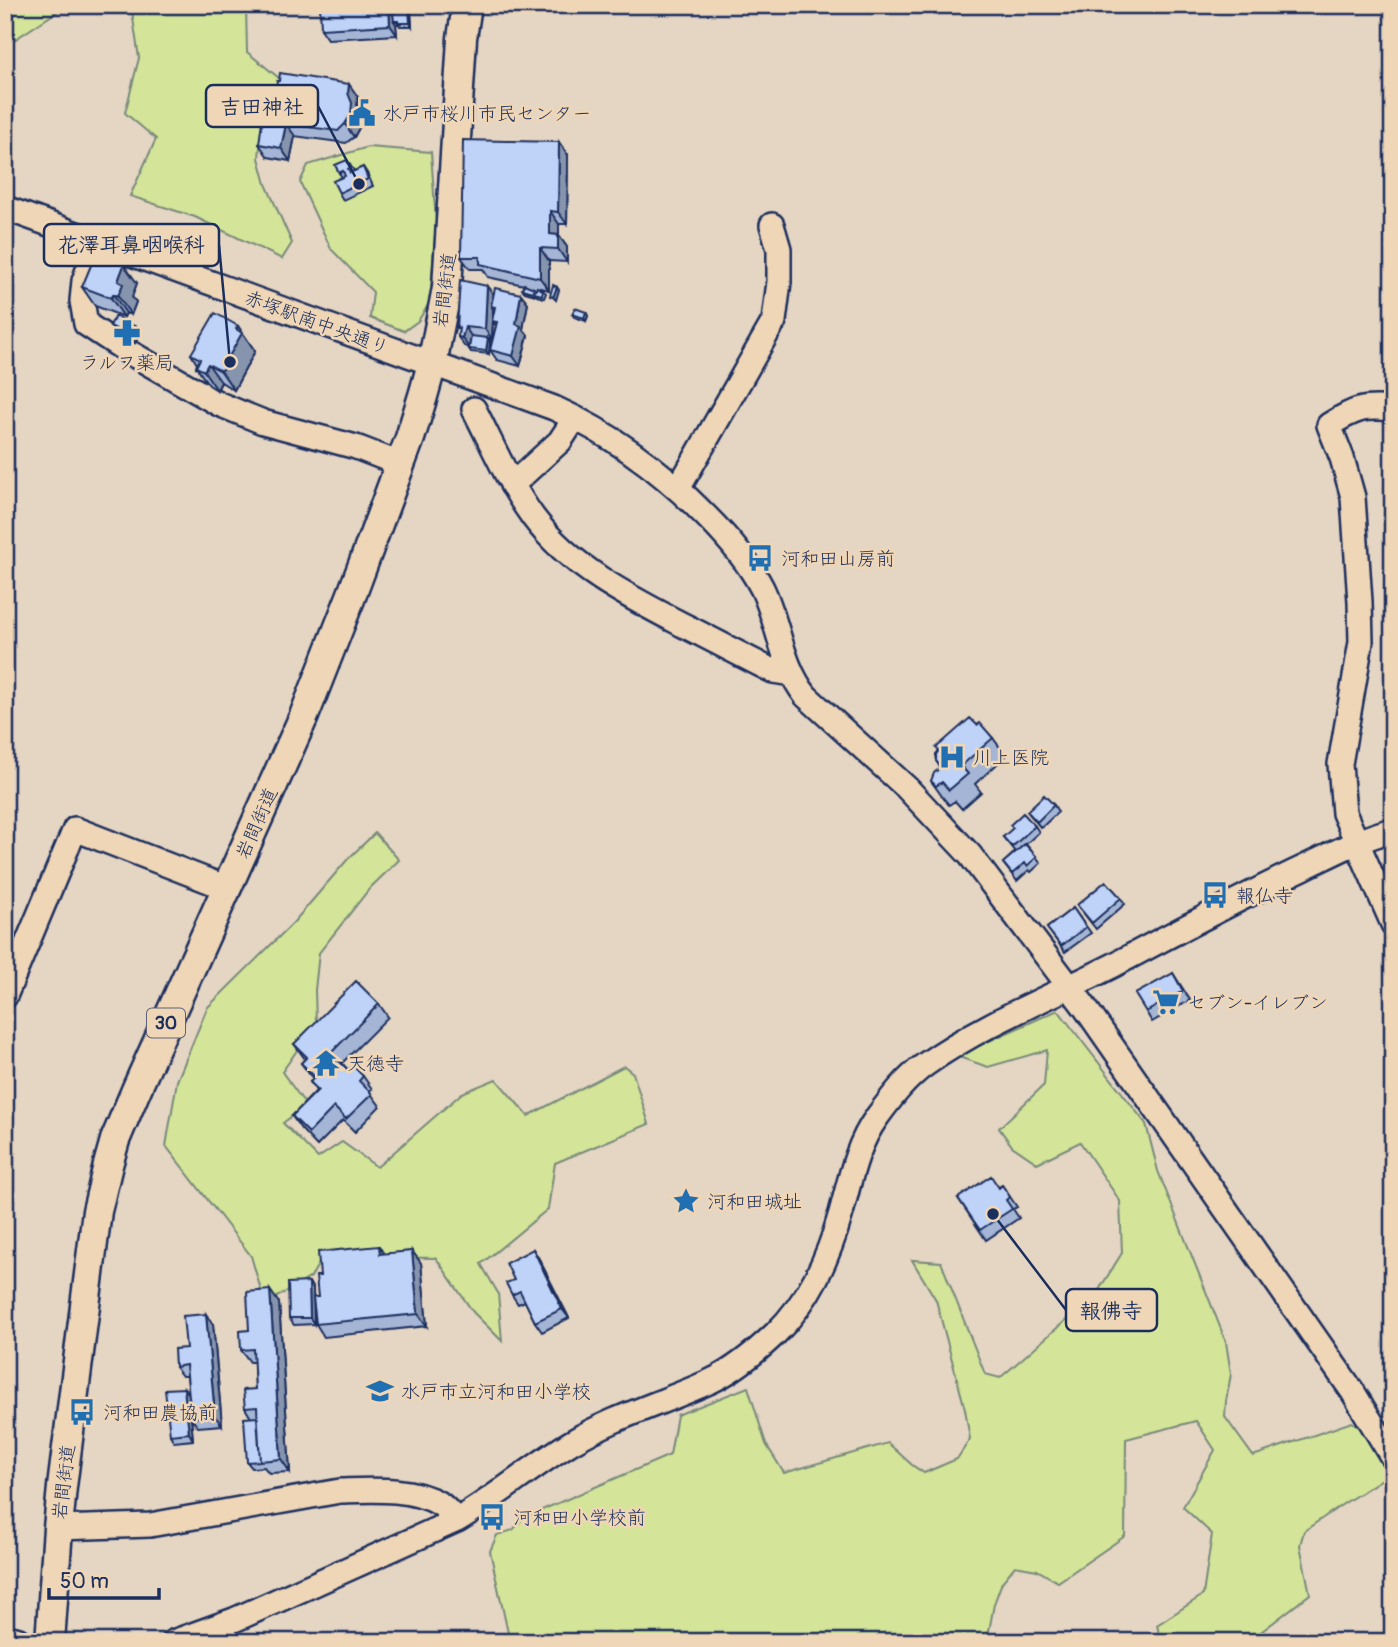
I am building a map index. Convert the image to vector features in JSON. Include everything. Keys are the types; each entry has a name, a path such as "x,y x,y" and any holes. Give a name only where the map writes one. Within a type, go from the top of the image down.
{"main road":[{"name":"岩間街道","path":"50,1642 58,1528 97,1211 107,1165 137,1088 314,690 400,464 432,364 447,288 457,105 467,5"},
{"path":"5,1639 17,1642"}],"street":[{"name":"赤塚駅南中央通り","path":"5,208 544,405 575,418 638,457 678,489 723,532 748,564 774,617 792,674 806,696 907,788 970,855 1069,987 1353,1392 1393,1458"},
{"path":"678,489 774,321 779,282 779,249 772,225"},
{"path":"98,242 84,281 82,301 86,324 219,404 263,422 356,447 400,464"},
{"path":"1393,409 1366,407 1329,425 1353,497 1358,562 1361,642 1340,764 1344,813 1393,924"},
{"path":"474,410 512,485 534,518 547,533 596,575 629,597 773,671 792,674"},
{"path":"512,485 560,441 575,418"},
{"path":"5,996 75,829 227,888"},
{"path":"173,1642 234,1620 457,1520 572,1442 615,1419 712,1380 753,1354 797,1311 810,1290 832,1242 862,1144 874,1120 909,1077 925,1064 1005,1018 1265,886 1357,842 1393,830"},
{"path":"58,1528 150,1525 340,1491 368,1490 421,1497 441,1505 457,1520"}],"green space":[{"path":"5,5 60,5 61,9 5,46"},
{"path":"131,5 246,5 247,52 279,78 279,101 264,104 259,158 266,184 292,243 282,259 195,217 130,196 156,139 125,113 139,58"},
{"path":"368,147 431,152 436,223 430,302 418,321 404,331 370,318 373,292 331,249 300,182 308,165"},
{"path":"375,833 399,860 370,888 319,953 315,990 316,1023 282,1072 306,1105 283,1123 318,1158 342,1142 377,1167 462,1093 496,1079 528,1116 624,1066 633,1073 649,1124 555,1163 548,1209 481,1264 498,1293 502,1341 473,1312 436,1258 323,1256 311,1277 265,1304 251,1256 166,1146 177,1081 207,1008 293,923 347,860"},
{"path":"1058,1010 1146,1124 1158,1171 1226,1342 1231,1374 1225,1417 1253,1456 1352,1422 1370,1434 1387,1476 1304,1531 1300,1545 1310,1594 1248,1642 1161,1642 1157,1625 1203,1595 1212,1534 1183,1507 1215,1450 1196,1421 1126,1439 1125,1536 1058,1582 1037,1570 1015,1566 1002,1582 994,1604 987,1642 510,1642 490,1551 497,1535 513,1530 523,1518 670,1455 677,1415 748,1387 766,1444 784,1473 888,1443 924,1473 957,1459 970,1439 965,1409 936,1300 912,1260 941,1262 985,1374 1000,1378 1097,1293 1122,1253 1120,1201 1080,1142 1037,1163 1012,1146 999,1128 1044,1085 1047,1050 988,1067 956,1056"}],"building":[{"path":"320,5 389,5 390,25 321,29"},
{"path":"409,8 410,23 394,21 393,13 397,12 397,9"},
{"path":"280,73 349,84 351,114 345,124 338,131 286,124 281,148 259,144 265,99 280,103 281,97 275,96"},
{"path":"463,140 559,142 558,212 550,211 550,234 558,235 558,249 540,248 540,278 480,264 480,257 461,257"},
{"path":"347,160 350,173 363,167 368,179 339,193 333,181 345,176 343,171 339,173 335,165"},
{"path":"96,253 124,265 118,281 123,284 118,296 113,294 111,298 82,287"},
{"path":"460,280 487,286 485,329 465,327 462,338 458,337 457,328"},
{"path":"524,284 534,288 532,292 522,289"},
{"path":"553,285 557,287 553,297 550,296"},
{"path":"537,287 543,290 542,295 534,293"},
{"path":"495,288 521,294 516,324 521,326 513,356 490,350 497,322 492,321 495,307 491,306"},
{"path":"575,308 586,312 584,318 572,314"},
{"path":"215,313 238,326 236,329 242,333 221,371 208,364 204,371 196,367 200,359 191,354"},
{"path":"115,316 136,327 131,337 110,326"},
{"path":"471,336 488,338 486,351 469,349"},
{"path":"970,718 977,725 980,723 993,738 961,766 968,774 949,790 942,782 936,786 931,781 934,773 941,767 936,761 939,751 936,748"},
{"path":"1044,795 1054,805 1037,822 1027,811"},
{"path":"1023,813 1035,826 1012,847 1003,837 1013,828 1010,825"},
{"path":"1025,844 1037,857 1012,874 1003,863"},
{"path":"1106,881 1121,898 1092,923 1077,905"},
{"path":"1073,908 1086,927 1061,946 1047,928"},
{"path":"1173,973 1183,991 1146,1012 1135,994"},
{"name":"天徳寺","path":"356,981 379,1004 326,1058 333,1065 338,1060 348,1070 353,1066 363,1076 359,1081 372,1094 346,1119 334,1107 309,1133 292,1116 318,1090 310,1082 315,1077 301,1063 307,1057 294,1044"},
{"path":"991,1176 999,1188 1002,1185 1010,1197 1006,1200 1012,1209 980,1230 958,1198"},
{"path":"379,1246 380,1254 412,1251 418,1314 316,1324 313,1297 318,1297 318,1252"},
{"path":"533,1249 562,1309 535,1322 520,1291 512,1295 506,1283 514,1280 506,1263"},
{"path":"309,1282 310,1318 289,1318 288,1283"},
{"path":"270,1290 281,1459 260,1461 257,1407 245,1408 243,1390 255,1389 253,1349 241,1350 240,1331 249,1330 247,1292"},
{"path":"206,1314 215,1416 191,1418 186,1365 175,1367 174,1349 186,1348 183,1316"},
{"path":"184,1388 189,1433 170,1435 165,1389"},
{"path":"257,1417 261,1461 247,1462 244,1418"}],"place":[{"name":"水戸市桜川市民センター","path":"362,113"},
{"name":"吉田神社","path":"359,184"},
{"name":"ラルフ薬局","path":"127,333"},
{"name":"花澤耳鼻咽喉科","path":"230,362"},
{"name":"河和田山房前","path":"760,558"},
{"name":"川上医院","path":"952,757"},
{"name":"報仏寺","path":"1215,895"},
{"name":"セブン-イレブン","path":"1166,1002"},
{"name":"天徳寺","path":"326,1063"},
{"name":"河和田城址","path":"686,1201"},
{"name":"報佛寺","path":"993,1214"},
{"name":"水戸市立河和田小学校","path":"380,1391"},
{"name":"河和田農協前","path":"82,1412"},
{"name":"河和田小学校前","path":"492,1517"}]}
